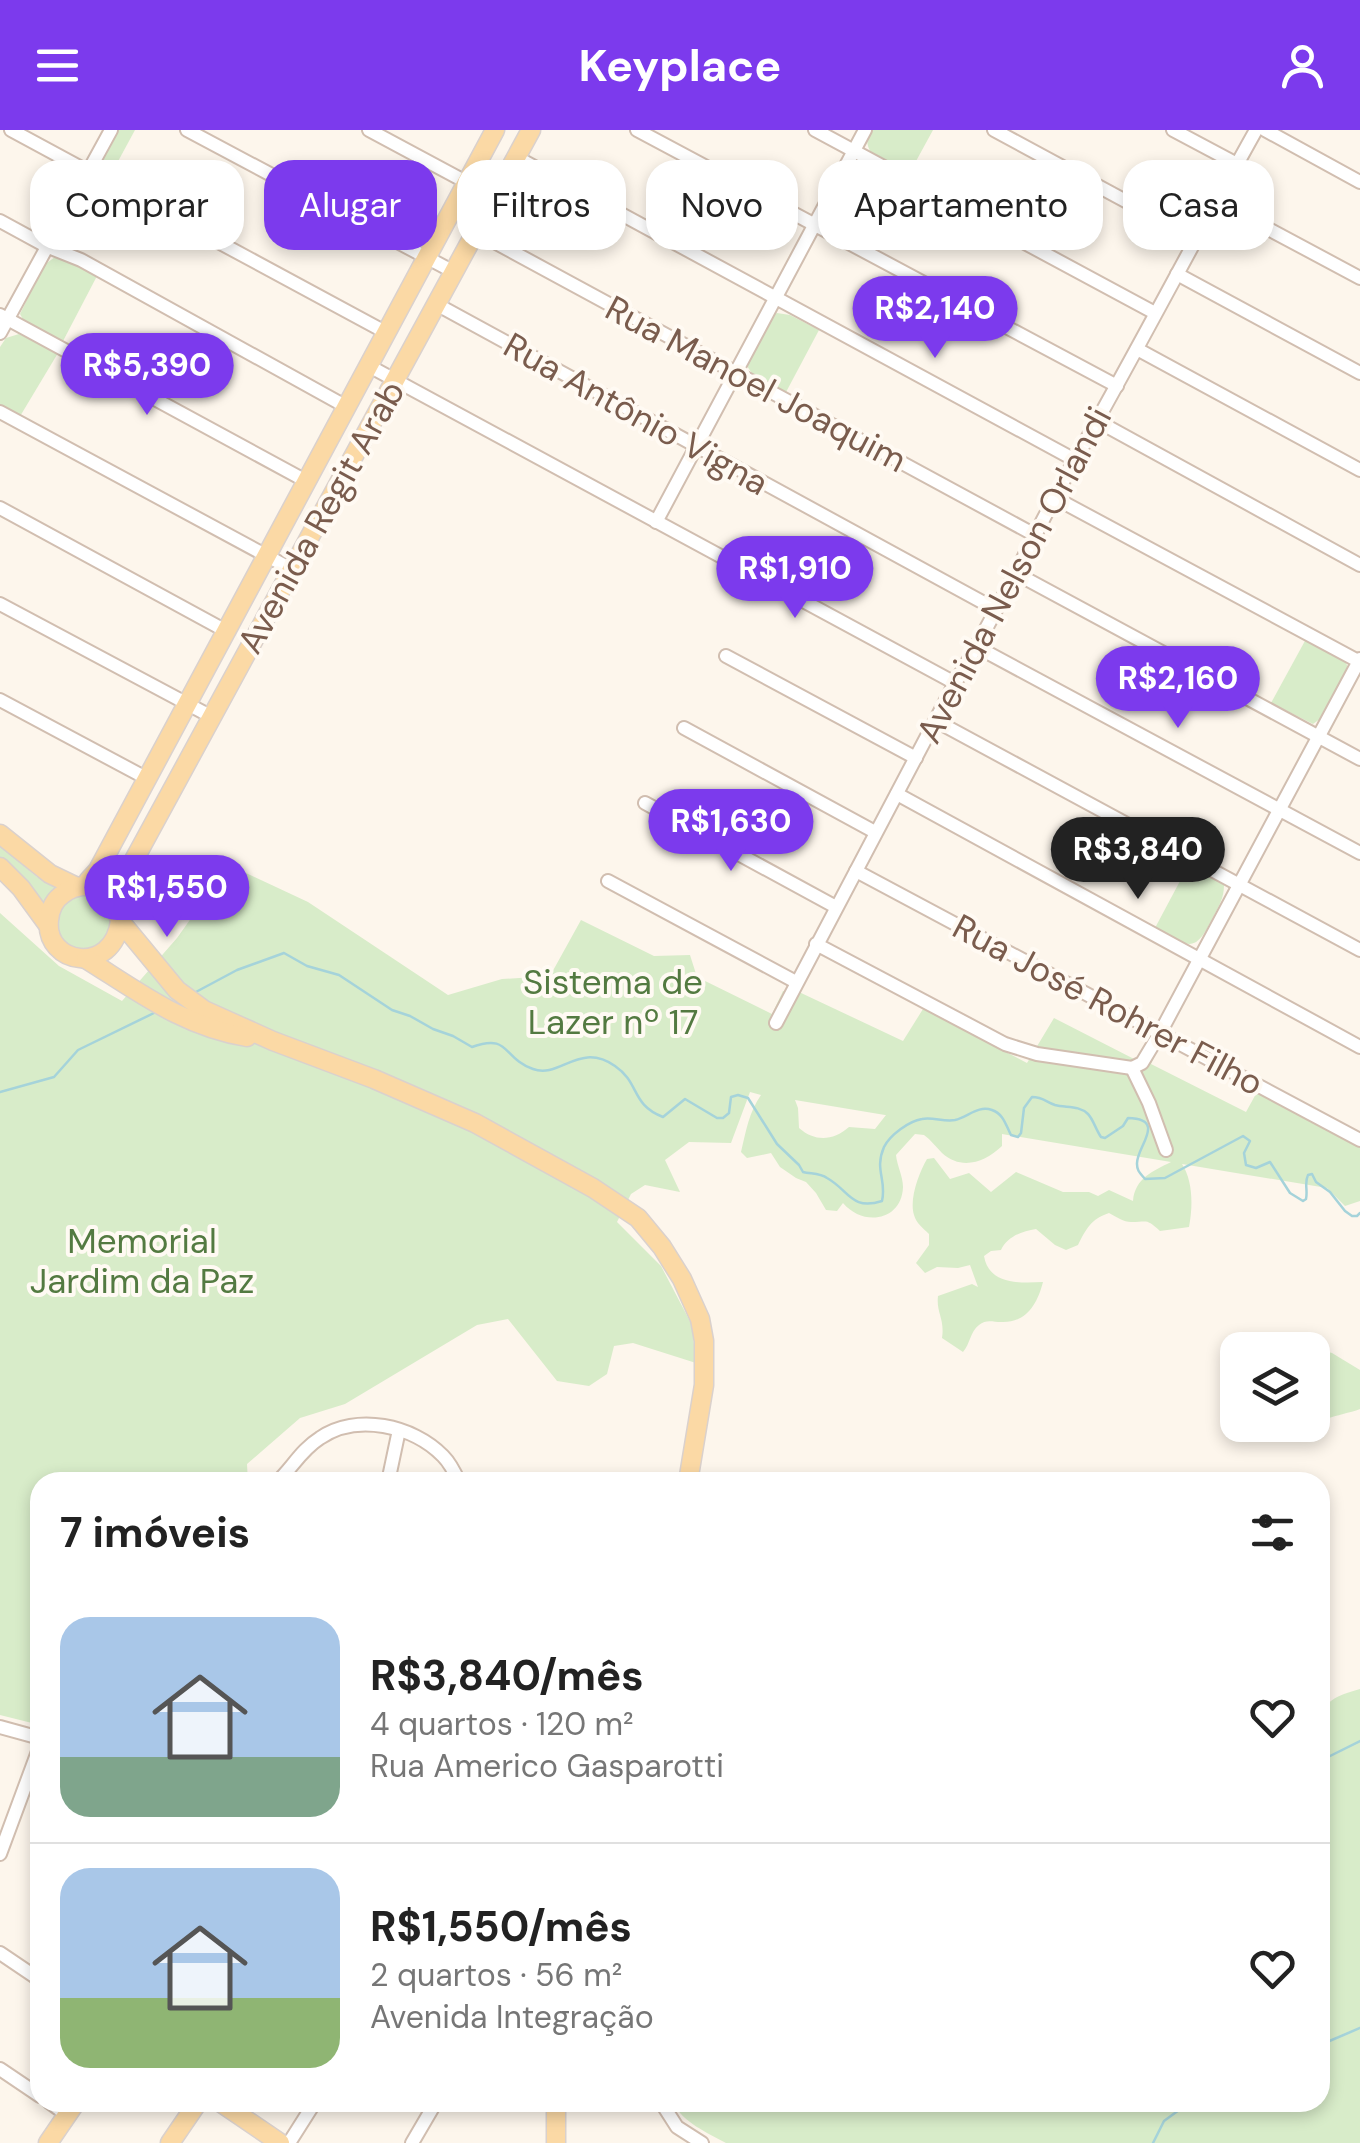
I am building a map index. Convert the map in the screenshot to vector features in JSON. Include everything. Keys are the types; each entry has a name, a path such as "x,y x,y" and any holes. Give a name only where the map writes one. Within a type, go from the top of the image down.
{"main road":[{"name":"Avenida Regit Arab","path":"480,160 496,130"},
{"name":"Avenida Regit Arab","path":"514,160 532,130"},
{"name":"Avenida Regit Arab","path":"82,886 98,870 457,201"},
{"name":"Avenida Regit Arab","path":"119,913 128,872 466,250"},
{"path":"0,834 50,874 106,894 186,997 204,1010 476,1123 593,1188 638,1218 662,1247 693,1298 702,1330 706,1363 690,1472"},
{"path":"0,867 48,925 54,943 74,957 100,955 112,946 118,934 119,913"},
{"path":"48,925 57,898 82,886"},
{"path":"86,958 163,1008 199,1026 272,1041"},
{"path":"48,2143 70,2112"},
{"path":"170,2143 191,2112"},
{"path":"235,2112 280,2143"},
{"path":"556,2112 556,2143"}],"street":[{"path":"10,130 66,160"},
{"path":"94,160 110,130"},
{"path":"187,130 454,272"},
{"path":"369,130 457,178"},
{"path":"637,130 1117,386"},
{"path":"815,130 1155,313"},
{"path":"656,522 864,130"},
{"path":"994,130 1123,199"},
{"path":"1173,130 1229,160"},
{"name":"Avenida Nelson Orlandi","path":"1239,160 1256,130"},
{"path":"1265,130 1360,182"},
{"path":"516,157 1075,460"},
{"path":"0,221 30,237"},
{"path":"1274,232 1360,278"},
{"path":"0,333 4,317 44,250"},
{"path":"56,250 81,260 346,406"},
{"path":"232,250 387,334"},
{"name":"Rua Manoel Joaquim","path":"509,250 1036,535"},
{"name":"Avenida Nelson Orlandi","path":"776,1023 1190,250"},
{"path":"1177,274 1360,373"},
{"name":"Rua Antônio Vigna","path":"436,304 996,610"},
{"path":"4,317 306,481"},
{"path":"1137,349 1360,470"},
{"path":"370,366 955,683"},
{"path":"0,412 293,570"},
{"path":"1098,422 1360,565"},
{"path":"816,944 1005,1044 1037,1054 1132,1068 1142,1063 1160,1033 1240,885 1360,661 1055,498"},
{"path":"0,508 226,630"},
{"path":"1017,574 1360,759"},
{"path":"0,604 212,716"},
{"path":"977,647 1360,853"},
{"path":"726,656 916,758"},
{"path":"0,700 146,778"},
{"path":"936,721 1360,950"},
{"path":"684,728 876,832"},
{"path":"896,794 1360,1047"},
{"path":"645,803 836,908"},
{"name":"Rua José Rohrer Filho","path":"856,871 1360,1140"},
{"path":"608,880 796,982"},
{"path":"1132,1068 1166,1150"},
{"path":"285,1472 320,1438 350,1425 399,1430 427,1443 445,1458 453,1472"},
{"path":"390,1472 399,1430"},
{"path":"0,1728 30,1738"},
{"path":"0,1854 30,1770"},
{"path":"0,1952 30,1973"},
{"path":"0,2069 30,2089"},
{"path":"289,2143 309,2112"},
{"path":"412,2143 430,2112"},
{"path":"668,2112 677,2126 702,2143"}],"green space":[{"path":"117,130 135,130 119,160 103,160"},
{"path":"870,130 933,130 917,160 881,160 868,147"},
{"path":"55,257 97,276 62,343 25,323 20,314 44,265"},
{"path":"790,315 819,330 785,394 755,378 747,366 771,316"},
{"path":"19,334 58,353 19,418 0,407 0,347 6,338"},
{"path":"1306,639 1347,665 1324,716 1313,724 1271,703"},
{"path":"0,846 37,877 65,885 46,911 0,859"},
{"path":"229,865 308,902 448,995 502,979 550,976 581,920 654,956 690,955 697,977 772,1014 783,991 799,992 903,1041 923,1009 1027,1063 1054,1018 1136,1060 1162,1041 1151,1064 1246,1112 1257,1092 1360,1143 1360,1201 1345,1206 1327,1188 1182,1164 1191,1194 1189,1227 1160,1231 1149,1222 1126,1221 1109,1213 1090,1225 1078,1245 1066,1250 1036,1229 1016,1235 1001,1250 984,1256 999,1277 1015,1282 1043,1282 1034,1305 1024,1316 1010,1322 982,1323 963,1352 942,1338 938,1296 972,1284 978,1287 970,1265 937,1267 925,1273 916,1263 929,1245 929,1234 916,1220 913,1209 916,1186 927,1159 934,1158 950,1179 969,1173 991,1192 1016,1172 1063,1192 1098,1196 1109,1190 1133,1201 1141,1181 1171,1162 1002,1134 1002,1146 995,1152 965,1163 950,1159 924,1135 915,1134 896,1155 903,1183 901,1198 889,1213 880,1217 861,1215 843,1203 837,1211 826,1210 806,1182 780,1167 771,1153 747,1158 741,1152 761,1095 750,1092 731,1143 689,1142 665,1160 680,1192 645,1185 631,1194 617,1222 661,1266 692,1325 696,1363 633,1343 614,1346 607,1374 589,1386 557,1381 508,1319 477,1325 345,1404 300,1418 247,1464 247,1472 30,1472 30,1722 0,1715 0,913 59,966 122,1001 177,938","holes":["795,1100 886,1115 875,1129 849,1127 830,1137 818,1138 799,1128"]},
{"path":"1188,866 1224,885 1221,902 1206,930 1195,943 1189,944 1155,928"},
{"path":"75,894 93,894 114,917 108,941 81,953 59,941 56,911"},
{"path":"1330,1352 1360,1370 1360,1409 1331,1418"},
{"path":"1360,1689 1360,2143 726,2143 689,2122 680,2112 1330,2112 1330,1702"}],"waterway":[{"path":"194,993 237,970 284,953 307,966 339,975 392,1010 472,1047 484,1043 500,1045 533,1069 543,1071 591,1057 602,1059 623,1073 640,1100 663,1117 685,1099 723,1118 729,1113 731,1097 748,1098 777,1144 803,1172 824,1176 863,1203 882,1201 881,1155 891,1138 906,1126 922,1119 955,1120 987,1109 999,1114 1011,1135 1018,1137 1024,1108 1032,1097 1084,1111 1105,1138 1128,1118 1146,1123 1147,1135 1137,1164 1145,1179 1165,1178 1243,1136 1250,1141 1244,1153 1246,1165 1256,1168 1270,1162 1290,1193 1303,1201 1307,1178 1312,1174 1345,1211 1352,1216 1360,1213"},
{"path":"0,1092 54,1077 78,1050 156,1012"},
{"path":"1330,1756 1360,1741"},
{"path":"1330,2041 1360,2028"},
{"path":"1153,2143 1164,2121 1176,2112"}],"park label":[{"name":"Sistema de Lazer nº 17","path":"613,1002"},
{"name":"Memorial Jardim da Paz","path":"142,1261"}]}
